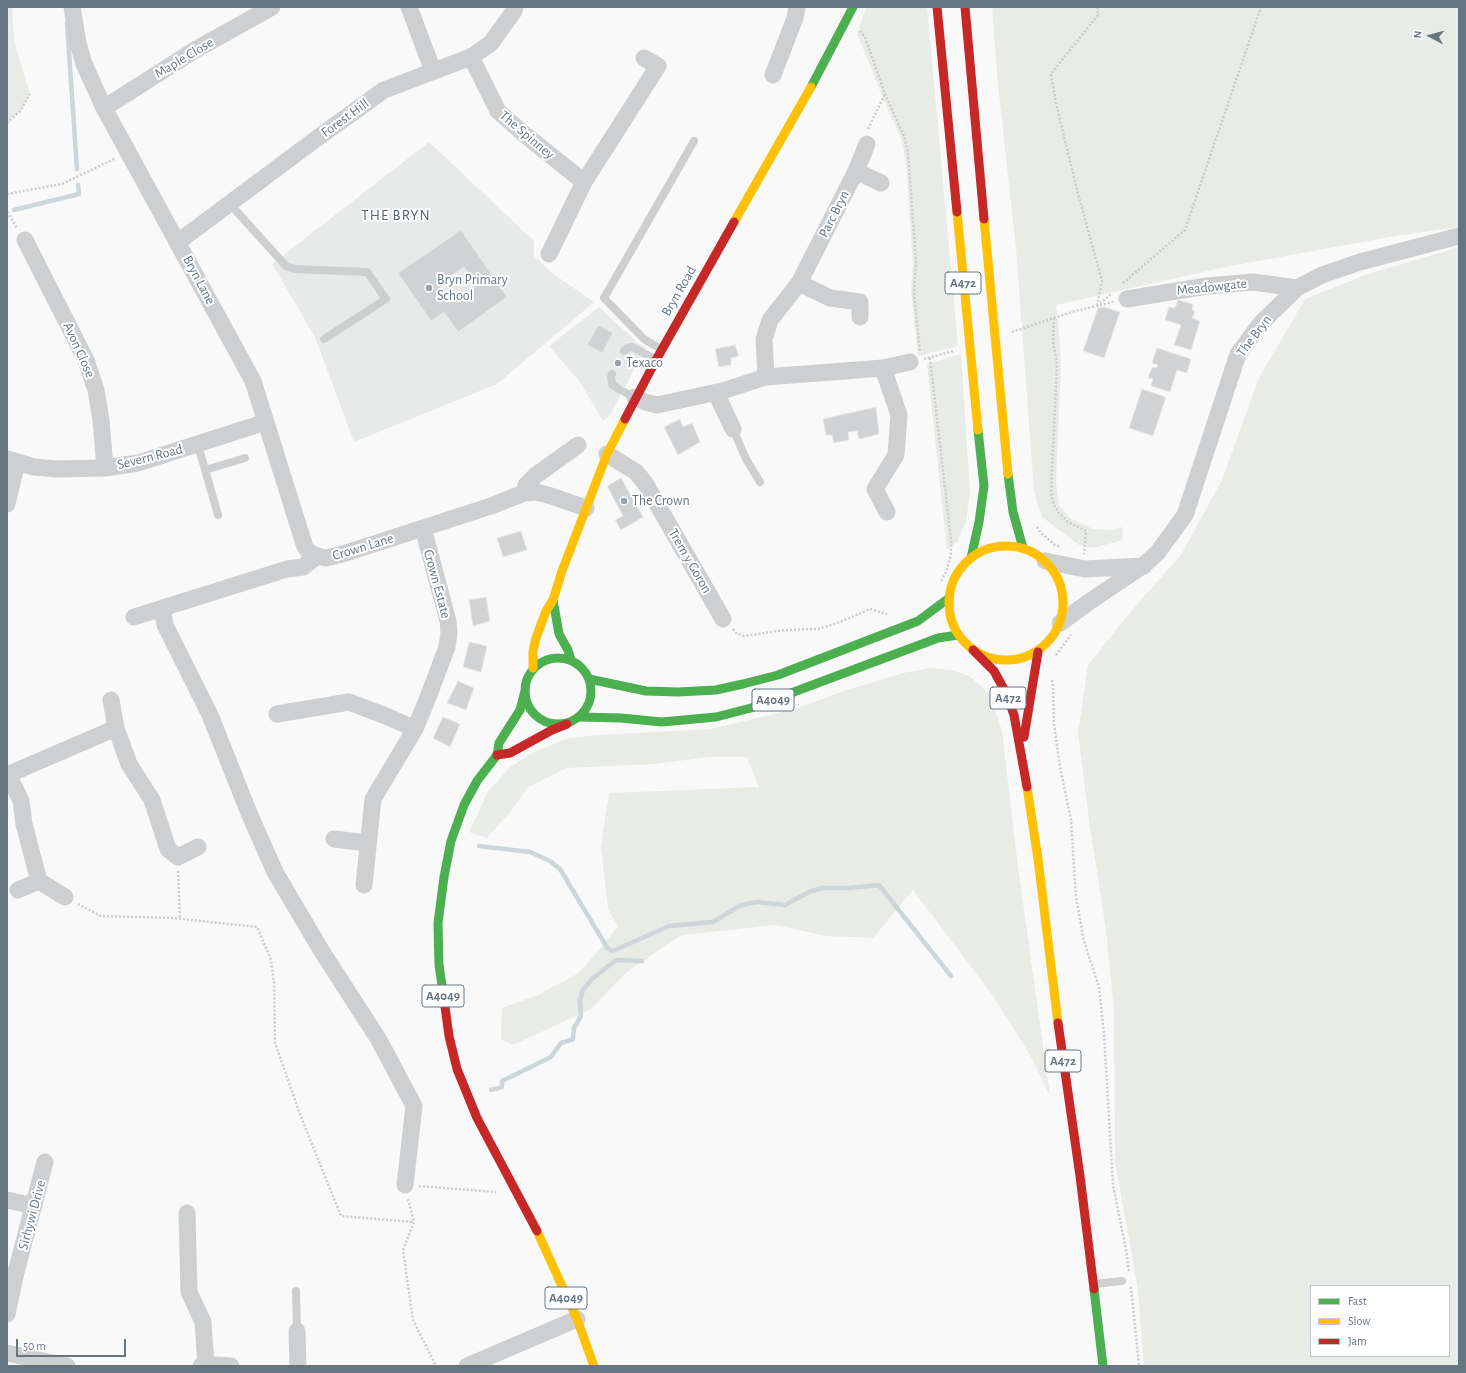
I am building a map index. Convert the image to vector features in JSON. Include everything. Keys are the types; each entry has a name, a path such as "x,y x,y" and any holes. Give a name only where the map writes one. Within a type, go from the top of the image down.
{"main road":[{"name":"Bryn Road","path":"534,668 533,651 536,638 546,611 553,600 562,571 607,454 635,397 817,77 853,7"},
{"name":"A472","path":"936,7 984,486 979,522 971,558"},
{"name":"A472","path":"965,7 1008,474 1013,512 1023,548"},
{"path":"1005,546 1023,548 1034,553 1045,561 1056,574 1062,590 1064,607 1060,623 1055,634 1038,652 1022,659 1005,661 988,658 973,650 958,635 950,617 949,598 953,583 960,569 971,558 987,549 1005,546"},
{"name":"A4049","path":"589,679 646,691 678,692 716,690 743,684 778,675 912,624 949,598"},
{"name":"Bryn Road","path":"553,600 559,634 568,650 571,660"},
{"name":"A4049","path":"580,717 621,718 662,722 716,717 751,708 938,638 958,635"},
{"name":"A472","path":"973,650 994,671 1006,693 1014,715 1022,756 1038,859 1054,994 1080,1176 1103,1366"},
{"name":"A472","path":"1022,756 1030,695 1038,652"},
{"path":"497,755 510,753 552,730 570,723 580,717 590,701 592,691 589,679 581,667 571,660 558,657 547,659 534,668 527,678 524,687 525,698 532,713 539,719 550,724 558,725 570,723"},
{"name":"A4049","path":"525,691 520,710 499,743 497,755 478,781 464,805 451,841 444,877 438,923 440,965 449,1036 457,1070 477,1118 537,1230 576,1319 594,1366"}],"street":[{"name":"Bryn Lane","path":"72,7 78,43 84,64 104,108 253,381 305,547 309,552 317,556"},
{"path":"409,7 432,71"},
{"name":"Forest Hill","path":"178,242 384,90 471,57 491,43 514,11 515,7"},
{"path":"773,75 795,18 797,7"},
{"name":"Maple Close","path":"104,108 195,50 268,8"},
{"name":"The Spinney","path":"471,57 498,111 584,182"},
{"path":"549,254 584,182 658,66 644,58"},
{"name":"Parc Bryn","path":"766,377 764,339 770,320 799,283 856,170 867,144"},
{"path":"856,170 881,183"},
{"name":"The Bryn","path":"1060,623 1144,566 1158,552 1185,515 1238,354 1261,323 1297,288 1322,275 1360,262 1459,236"},
{"name":"Avon Close","path":"25,240 86,360 96,390 101,420 105,468"},
{"name":"Meadowgate","path":"1121,292 1253,282 1297,288"},
{"path":"799,283 830,298 860,302 860,317"},
{"path":"635,397 645,402 657,405 716,392 766,377 884,368 915,357"},
{"path":"884,368 899,415 896,456 875,489 887,512"},
{"path":"716,392 733,428"},
{"name":"Severn Road","path":"12,460 34,467 56,469 105,468 138,463 266,422"},
{"path":"524,493 526,485 534,476 578,445"},
{"name":"Trem y Goron","path":"607,454 636,472 644,483 723,618"},
{"path":"7,504 12,460"},
{"name":"Crown Lane","path":"134,617 287,569 303,567 317,556 326,558 346,553 491,506 524,493 536,492 586,508"},
{"name":"Crown Estate","path":"364,885 373,799 414,730 447,647 449,633 448,621 423,528"},
{"path":"1045,561 1085,569 1144,566"},
{"path":"162,608 165,625 210,715 249,813 275,872 321,950 379,1040 414,1106 405,1185"},
{"path":"111,700 116,728 129,764 152,800 168,849 178,857 198,847"},
{"path":"278,714 349,702 386,716 414,730"},
{"path":"65,897 39,881 24,824 21,801 8,774 116,728"},
{"path":"334,839 368,843"},
{"path":"18,890 39,881"},
{"name":"Sirhywi Drive","path":"7,1314 45,1162"},
{"path":"7,1200 34,1206"},
{"path":"187,1213 190,1292 202,1322 206,1366"},
{"path":"477,1364 576,1319"},
{"path":"297,1331 298,1366"},
{"path":"7,1353 67,1366"},
{"path":"201,1366 231,1366"}],"lane":[{"path":"662,349 644,339 604,298 694,141"},
{"path":"229,203 286,266 295,269 367,272 386,299 324,339"},
{"path":"624,351 627,348 632,347 656,360"},
{"path":"612,374 612,384 620,390 635,397"},
{"path":"733,428 746,459 760,482"},
{"path":"198,445 218,515"},
{"path":"205,470 245,458"},
{"path":"1092,1284 1122,1281"},
{"path":"296,1291 297,1331"}],"path":[{"path":"1097,7 1098,16 1051,74 1056,103 1075,182 1102,281 1097,306"},
{"path":"1046,320 1097,306 1121,292 1185,230 1261,7"},
{"path":"848,17 865,38 885,94 904,136 908,153 916,261 914,294 915,357"},
{"path":"7,123 20,111 30,94"},
{"path":"867,144 865,134 885,94"},
{"path":"7,194 62,184 128,153"},
{"path":"1097,306 1121,292"},
{"path":"1054,318 1053,341 1057,364 1051,492 1054,504 1059,513 1068,522 1086,531 1084,556"},
{"path":"930,358 951,540 951,555 946,572 936,589"},
{"path":"723,618 736,633 744,636 785,630 818,629 840,622 870,609 892,615"},
{"path":"1050,675 1053,686 1052,700 1060,767 1071,820 1076,897 1084,941 1099,987 1104,1034 1113,1185 1126,1250 1139,1366"},
{"path":"178,857 180,918"},
{"path":"65,897 101,916 180,918 257,927 271,960 274,983 275,1043 301,1117 341,1216 414,1222"},
{"path":"436,1366 413,1320 403,1250 414,1222 405,1185 516,1193"}],"shaded area":[{"path":"7,7 12,7 14,41 30,94 20,111 7,123"},
{"path":"867,7 927,7 958,346 918,356 911,292 913,263 906,162 901,138 887,108 857,33"},
{"path":"992,7 1459,7 1459,227 1395,236 1225,267 1056,305 1061,363 1056,482 1059,505 1070,518 1093,529 1113,530 1122,527 1123,540 1093,548 1079,545 1042,517 1034,491 1016,248 998,84"},
{"name":"Bryn Primary School","path":"429,142 534,241 534,256 552,273 594,302 497,384 354,442 315,337 272,264"},
{"path":"1459,247 1459,1366 1144,1366 1138,1289 1115,1162 1114,1010 1106,930 1090,827 1078,733 1088,665 1133,609 1181,555 1222,480 1259,378 1305,299 1368,274"},
{"path":"599,307 638,343 646,347 610,415 603,421 580,382 549,346"},
{"path":"961,354 970,493 966,521 958,541 947,550 927,364"},
{"path":"930,668 952,670 969,676 989,693 1002,731 1018,867 1050,1096 1030,1055 994,997 913,890 873,938 826,936 775,925 682,935 628,971 591,1009 513,1045 501,1039 502,1008 538,995 579,973 618,927 608,909 601,847 609,793 759,787 747,757 709,757 654,764 567,768 527,788 511,811 487,838 469,832 488,792 509,768 532,753 568,738 711,729 795,709 841,692 903,673"}],"building":[{"path":"461,230 507,297 458,332 444,312 431,321 398,273","holes":["464,267 477,285 450,303 438,284"]},
{"path":"1178,300 1193,304 1192,310 1195,311 1192,318 1200,321 1191,350 1174,345 1181,325 1165,320 1169,307 1175,308"},
{"path":"1104,307 1120,312 1104,358 1083,351 1098,308"},
{"path":"598,325 613,333 602,353 587,345"},
{"path":"735,345 739,356 731,358 731,365 719,367 715,349"},
{"path":"1157,348 1191,359 1187,373 1177,370 1170,392 1151,386 1153,379 1148,378 1152,367 1156,368 1158,365 1152,363"},
{"path":"1142,389 1166,397 1153,436 1129,428"},
{"path":"876,407 879,434 859,439 857,431 848,432 849,440 834,443 832,435 826,435 823,419"},
{"path":"680,419 683,427 692,423 700,442 678,455 664,427"},
{"name":"The Crown","path":"621,478 643,517 621,530 615,520 623,516 607,486"},
{"path":"521,531 527,550 503,557 497,538"},
{"path":"486,597 490,621 473,626 469,600"},
{"path":"469,642 487,646 481,672 463,667"},
{"path":"458,681 474,688 466,710 447,703"},
{"path":"443,717 460,724 450,747 433,738"}],"waterway":[{"path":"67,23 77,169"},
{"path":"14,210 79,194 78,185"},
{"path":"479,846 530,852 550,861 560,869 608,949 613,951 669,926 713,922 741,905 757,902 785,905 809,892 822,888 848,888 879,885 951,976"},
{"path":"491,1090 502,1087 502,1081 551,1057 561,1043 573,1039 574,1028 581,1016 580,1000 583,990 592,979 616,960 642,961"}],"traffic: fast":[{"path":"811,87 853,7"},
{"path":"971,558 979,522 984,486 978,430"},
{"path":"1008,474 1013,512 1023,548"},
{"path":"589,679 646,691 678,692 716,690 743,684 778,675 918,621 949,598"},
{"path":"553,600 559,634 568,650 571,660"},
{"path":"580,717 621,718 662,722 716,717 751,708 938,638 958,635"},
{"path":"551,658 565,658 577,663 586,672 591,684 591,691 589,704 582,715 565,724 551,724 539,719 530,710 525,698 525,684 530,672 539,663 551,658"},
{"path":"443,992 439,965 438,923 444,877 451,841 464,805 477,781 497,755 499,743 520,710 525,691"},
{"path":"1094,1289 1103,1366"}],"traffic: slow":[{"path":"734,222 811,87"},
{"path":"957,212 978,430"},
{"path":"984,219 1008,474"},
{"path":"533,668 533,651 536,638 546,611 553,600 562,571 607,454 625,419"},
{"path":"1006,546 1028,550 1046,563 1059,581 1063,603 1059,625 1046,643 1028,656 1006,660 984,656 966,643 953,625 949,603 953,581 966,563 984,550 1006,546"},
{"path":"1027,787 1038,859 1058,1023"},
{"path":"537,1231 577,1319 594,1366"}],"traffic: jam":[{"path":"937,7 957,212"},
{"path":"965,7 984,219"},
{"path":"625,419 656,360 734,222"},
{"path":"973,650 994,671 1006,693 1014,715 1027,787"},
{"path":"1024,737 1038,652"},
{"path":"497,755 510,753 552,730 567,724"},
{"path":"443,992 449,1036 457,1069 477,1118 537,1231"},
{"path":"1058,1023 1080,1176 1094,1289"}],"place":[{"name":"Bryn Primary School","path":"429,288"},
{"name":"Texaco","path":"618,363"},
{"name":"The Crown","path":"624,501"}],"district":[{"name":"THE BRYN","path":"396,215"}]}
